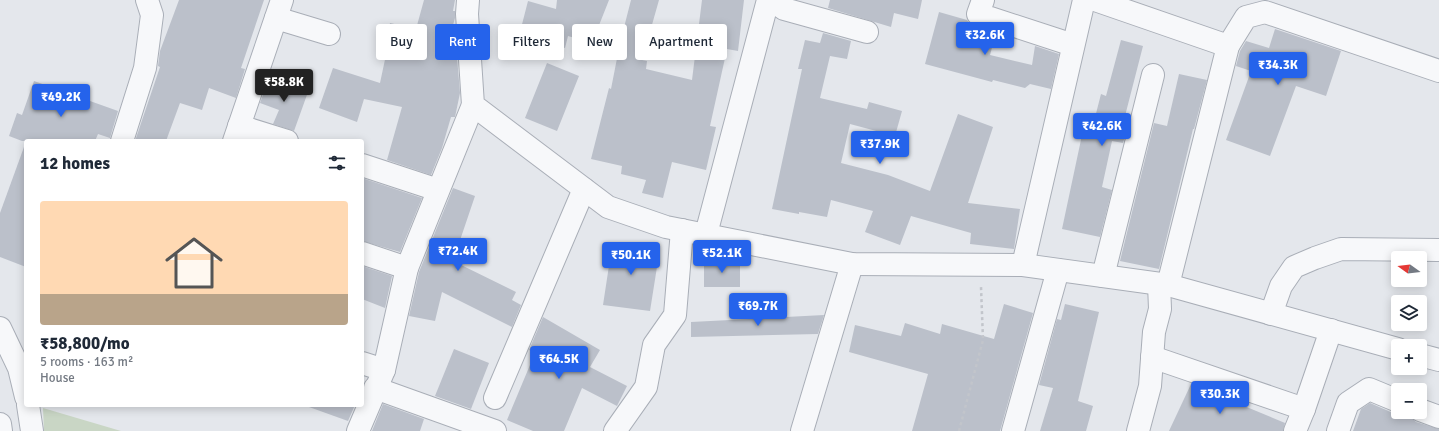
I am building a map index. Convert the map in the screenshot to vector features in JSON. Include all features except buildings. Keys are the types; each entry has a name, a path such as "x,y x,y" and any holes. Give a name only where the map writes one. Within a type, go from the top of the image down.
{"street":[{"path":"123,139 146,68 152,15 147,0"},
{"path":"358,431 380,379 407,268 473,105 467,14 468,0"},
{"path":"706,234 768,0"},
{"path":"771,0 784,9 867,32"},
{"path":"983,0 978,14 1073,45"},
{"path":"1023,266 1084,0"},
{"path":"1095,0 1228,46"},
{"path":"274,139 237,133 279,9 329,34"},
{"path":"1138,431 1150,386 1154,332 1160,309 1163,284 1228,46 1246,16 1265,12 1439,71"},
{"path":"1103,276 1153,75"},
{"path":"473,105 608,207 666,227 852,264 1023,266 1163,284 1391,347"},
{"path":"364,166 438,190"},
{"path":"494,398 584,189"},
{"path":"615,431 646,387 654,345 675,315 682,230"},
{"path":"1271,314 1281,286 1294,267 1315,258 1341,249 1439,250"},
{"path":"364,254 407,268"},
{"path":"802,431 852,264"},
{"path":"1013,431 1058,270"},
{"path":"0,328 19,368 24,389"},
{"path":"1295,431 1331,330"},
{"path":"1152,357 1304,409"},
{"path":"1427,357 1439,360"},
{"path":"364,365 380,379 495,431"},
{"path":"1338,431 1348,403 1369,389 1391,397"},
{"path":"28,407 32,431"},
{"path":"1427,413 1439,417"},
{"path":"0,424 1,431"}],"path":[{"path":"959,431 983,340 981,265"}],"green space":[{"path":"43,408 121,431 44,431"}]}
